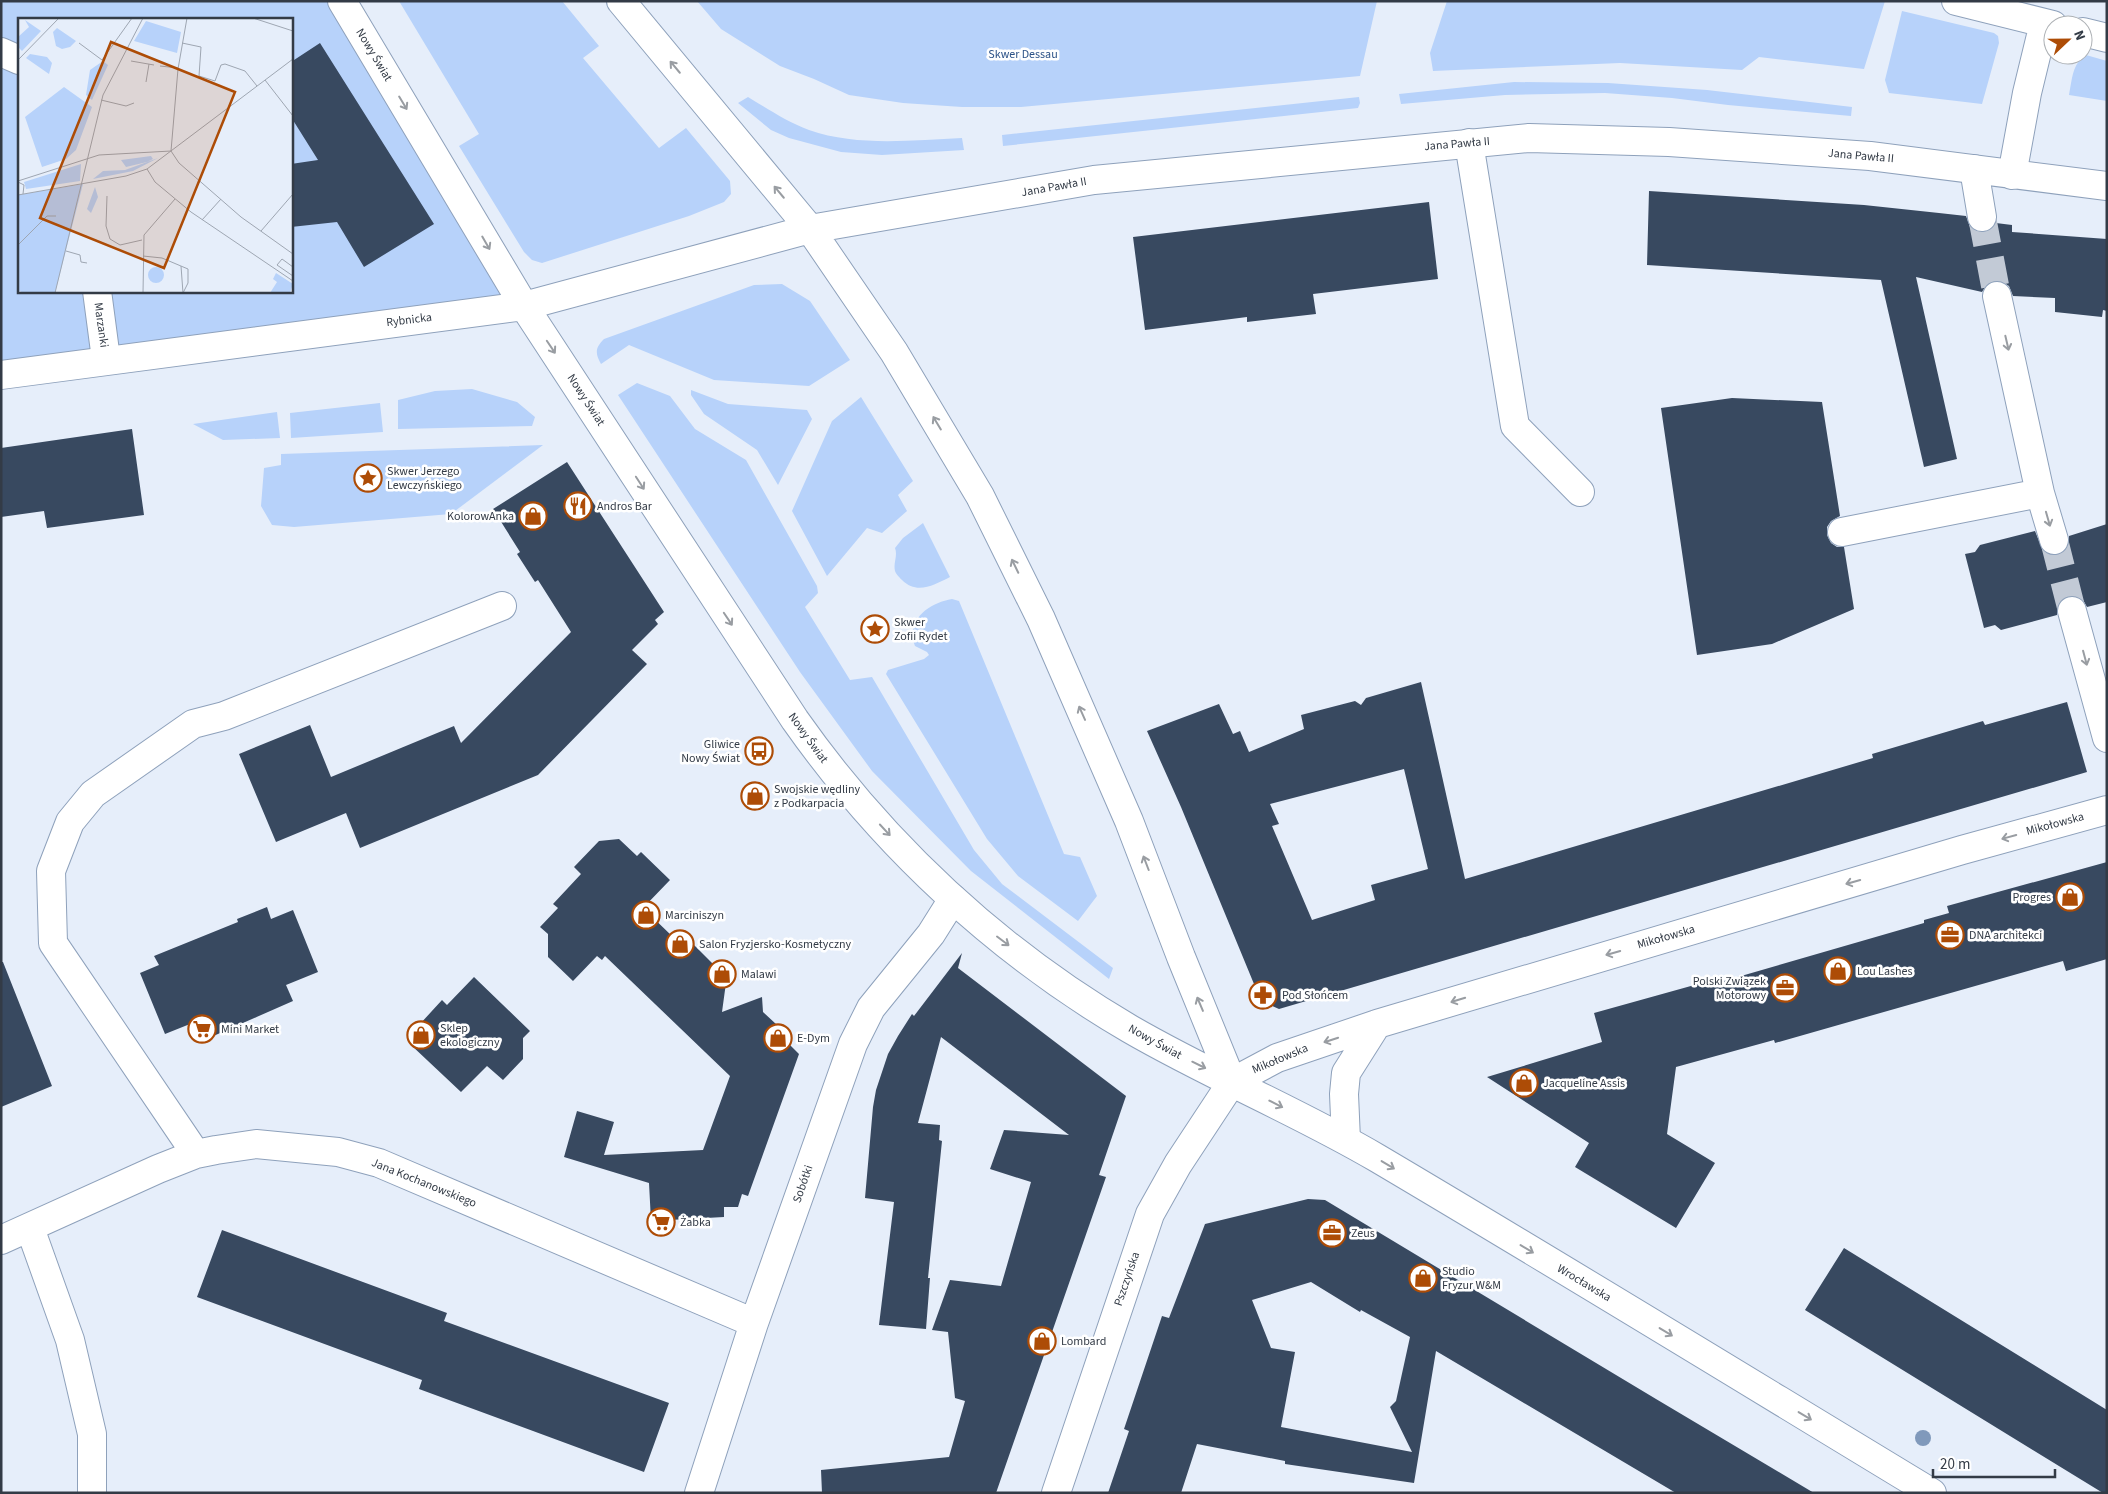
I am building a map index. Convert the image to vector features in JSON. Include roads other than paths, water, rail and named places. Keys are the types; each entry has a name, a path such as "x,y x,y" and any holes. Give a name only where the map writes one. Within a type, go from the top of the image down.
{"main road":[{"name":"Nowy Świat","path":"342,1 524,306 795,720 822,758 892,838 953,899 994,935 1085,1001 1162,1047 1232,1082"},
{"path":"621,1 810,229 894,352 980,496 1041,619 1126,812 1181,957 1232,1082"},
{"path":"1956,1 2043,23"},
{"path":"2093,34 2107,38"},
{"path":"2012,175 2027,93 2043,40"},
{"path":"1,52 18,60"},
{"name":"Jana Pawła II","path":"810,229 1094,180 1529,138 1669,142 1870,156 2107,186"},
{"path":"1469,143 1515,426 1580,492"},
{"path":"1974,169 1982,217"},
{"name":"Rybnicka","path":"1,375 106,359 524,306 810,229"},
{"name":"Marzanki","path":"97,292 106,359"},
{"path":"1997,296 2040,493 2054,540"},
{"path":"1842,532 2040,493"},
{"path":"196,1154 53,943 51,871 70,822 93,794 193,724 224,716 502,606"},
{"path":"2072,611 2107,738"},
{"name":"Mikołowska","path":"1232,1082 1277,1058 1377,1024 1962,850 2107,810"},
{"name":"Sobótki","path":"699,1493 754,1323 853,1044 871,1008 931,934 953,899"},
{"path":"1346,1140 1344,1094 1346,1073 1377,1024"},
{"name":"Wrocławska","path":"1232,1082 1346,1140 1932,1493"},
{"name":"Pszczyńska","path":"1056,1493 1150,1214 1178,1164 1232,1082"},
{"name":"Jana Kochanowskiego","path":"1,1240 158,1169 196,1154 256,1144 338,1152 379,1163 754,1323"},
{"path":"30,1228 70,1340 89,1421 92,1434 92,1493"}],"tunnel":[{"path":"1982,217 1997,296"},
{"path":"2054,540 2072,611"}],"place":[{"name":"Skwer Jerzego Lewczyńskiego","path":"368,478"},
{"name":"Andros Bar","path":"578,506"},
{"name":"KolorowAnka","path":"533,516"},
{"name":"Skwer Zofii Rydet","path":"875,629"},
{"name":"Gliwice Nowy Świat","path":"759,751"},
{"name":"Swojskie wędliny z Podkarpacia","path":"755,796"},
{"name":"Progres","path":"2070,897"},
{"name":"Marciniszyn","path":"646,915"},
{"name":"DNA architekci","path":"1950,935"},
{"name":"Salon Fryzjersko-Kosmetyczny","path":"680,944"},
{"name":"Lou Lashes","path":"1838,971"},
{"name":"Malawi","path":"722,974"},
{"name":"Polski Związek Motorowy","path":"1785,988"},
{"name":"Pod Słońcem","path":"1263,995"},
{"name":"Mini Market","path":"202,1029"},
{"name":"Sklep ekologiczny","path":"421,1035"},
{"name":"E-Dym","path":"778,1038"},
{"name":"Jacqueline Assis","path":"1524,1083"},
{"name":"Żabka","path":"661,1222"},
{"name":"Zeus","path":"1332,1233"},
{"name":"Studio Fryzur W&M","path":"1423,1278"},
{"name":"Lombard","path":"1042,1341"}],"park label":[{"name":"Skwer Dessau","path":"1023,54"}]}
